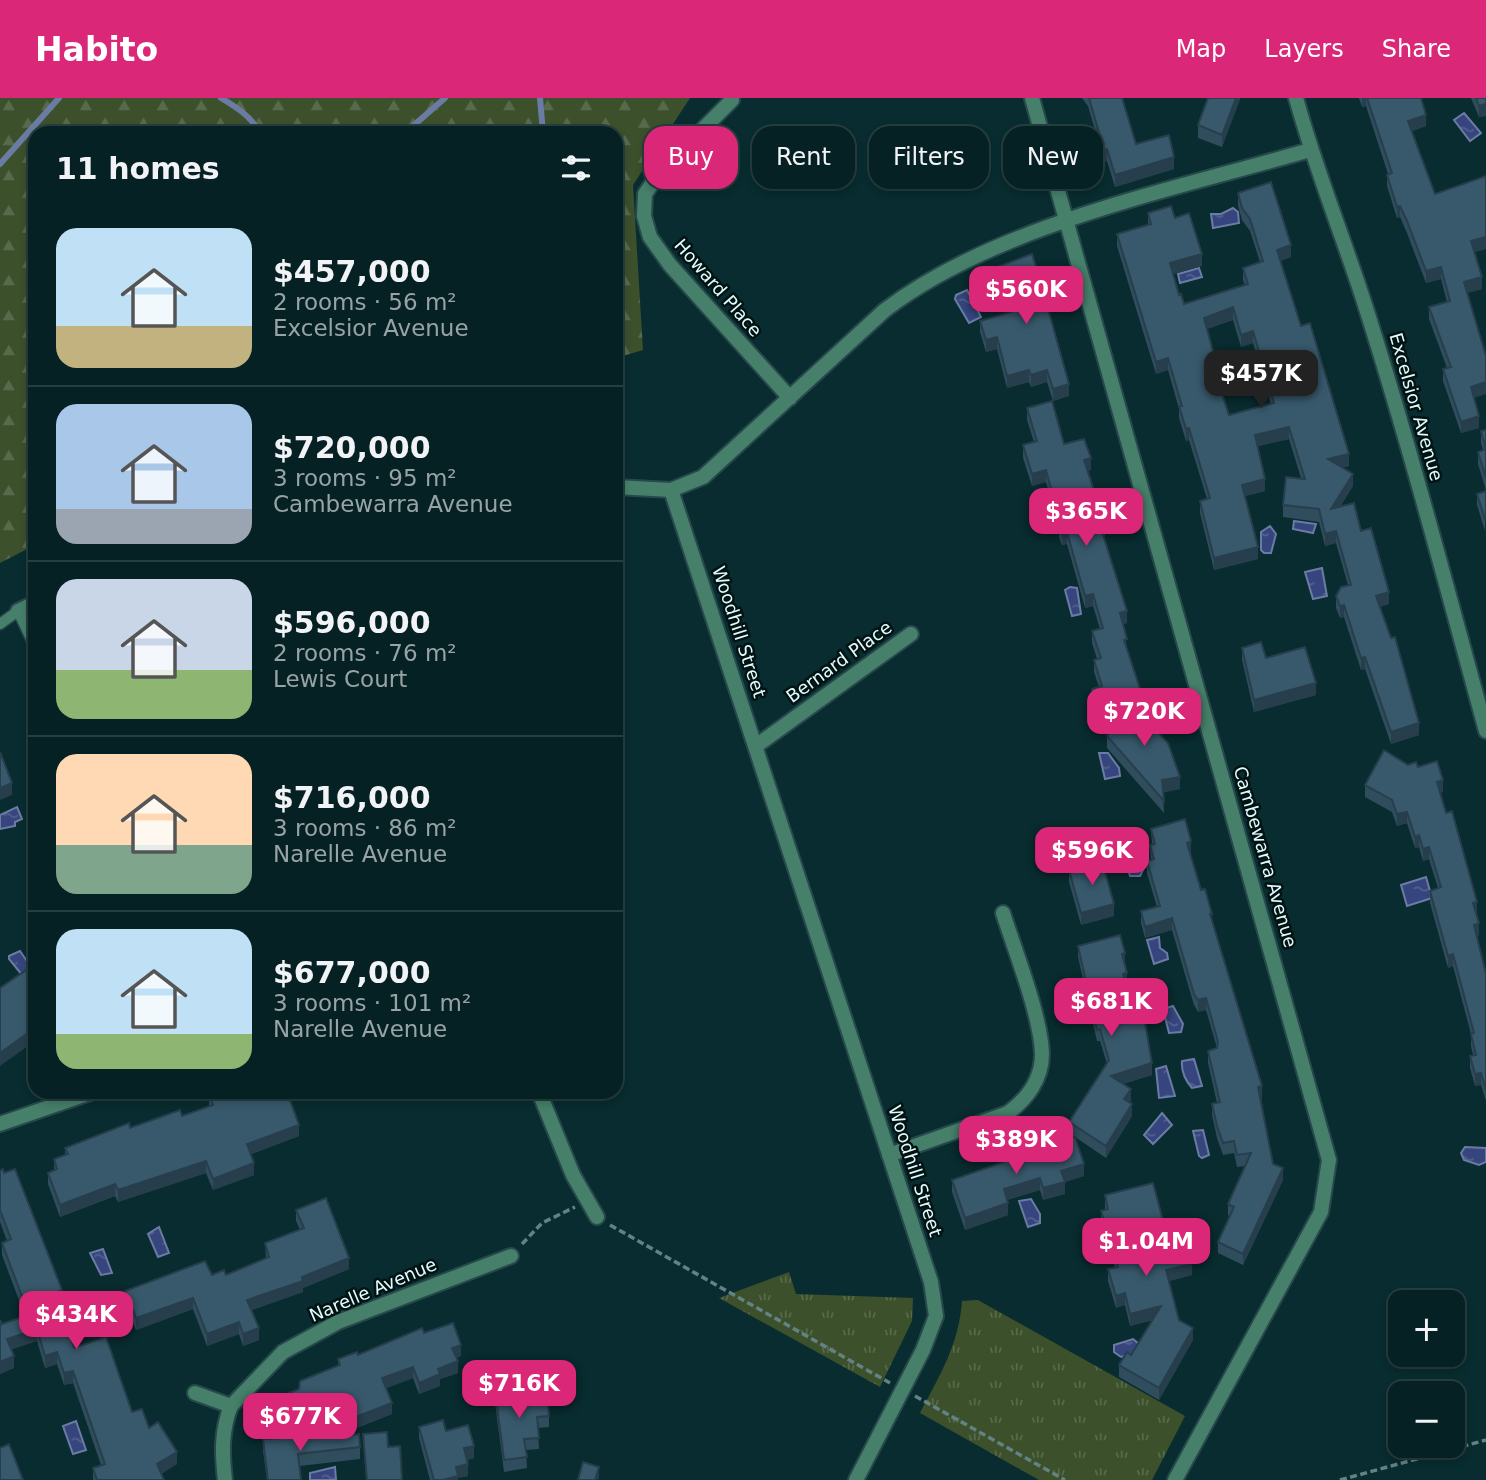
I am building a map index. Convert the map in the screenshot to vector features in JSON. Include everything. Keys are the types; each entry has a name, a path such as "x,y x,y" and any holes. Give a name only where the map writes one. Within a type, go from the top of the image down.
{"street":[{"name":"Cambewarra Avenue","path":"1032,98 1329,1160 1321,1212 1175,1480"},
{"name":"Excelsior Avenue","path":"1296,98 1310,150 1364,303 1404,433 1486,731"},
{"name":"Howard Place","path":"732,100 659,173 645,194 644,216 650,237 670,265 790,398"},
{"path":"623,487 671,490 703,477 885,310 917,286 1002,246 1068,220 1310,150"},
{"name":"Woodhill Street","path":"671,490 931,1282 936,1315 904,1390 856,1480"},
{"path":"18,611 28,606"},
{"name":"Bernard Place","path":"756,746 911,634"},
{"path":"889,1155 1008,1113 1024,1101 1035,1084 1042,1055 1029,995 1003,913"},
{"path":"0,1124 73,1099"},
{"path":"542,1099 587,1202 597,1217"},
{"name":"Narelle Avenue","path":"225,1480 223,1425 231,1406 283,1352 338,1322 510,1256"},
{"path":"195,1393 231,1406"}],"lane":[{"path":"0,624 18,611 28,632"}],"path":[{"path":"510,1256 542,1223 587,1202 615,1231 1065,1480"},
{"path":"1340,1480 1486,1440"}],"green space":[{"path":"0,98 690,98 672,126 644,126 644,168 633,185 643,350 623,356 623,126 28,126 28,549 0,563"},
{"path":"789,1272 796,1294 913,1298 912,1321 880,1387 719,1298"},
{"path":"978,1300 1185,1416 1152,1480 1039,1480 920,1413 953,1345 962,1301"}],"water":[{"path":"1464,113 1481,133 1470,141 1454,120"},
{"path":"1233,208 1238,212 1239,223 1213,228 1211,214 1221,214"},
{"path":"1199,268 1202,277 1180,283 1178,274"},
{"path":"967,290 981,317 969,323 955,299 956,295"},
{"path":"1294,521 1316,524 1313,533 1293,529"},
{"path":"1270,526 1276,534 1271,553 1264,553 1261,550 1261,532"},
{"path":"1322,568 1327,596 1313,599 1305,572"},
{"path":"1070,587 1077,588 1081,614 1072,616 1065,590"},
{"path":"1099,753 1108,753 1119,768 1120,776 1105,779"},
{"path":"17,807 22,819 15,822 15,826 0,829 0,815"},
{"path":"1108,851 1113,862 1091,872 1086,862"},
{"path":"1137,853 1143,870 1140,876 1130,876 1124,854"},
{"path":"1426,877 1432,898 1407,906 1401,885"},
{"path":"1159,937 1160,948 1167,953 1168,959 1154,964 1147,940"},
{"path":"20,951 28,963 28,970 22,975 9,956"},
{"path":"1173,1006 1183,1024 1181,1032 1169,1033 1163,1009"},
{"path":"1194,1059 1202,1086 1192,1088 1184,1076 1182,1061"},
{"path":"1166,1066 1175,1096 1159,1098 1156,1069"},
{"path":"1162,1113 1172,1125 1153,1144 1144,1135"},
{"path":"1203,1130 1209,1155 1202,1158 1199,1156 1193,1131"},
{"path":"1465,1147 1486,1148 1486,1162 1479,1165 1464,1160 1461,1153"},
{"path":"1031,1199 1040,1214 1040,1223 1028,1227 1019,1201"},
{"path":"159,1227 169,1253 158,1257 148,1234"},
{"path":"103,1249 112,1273 101,1275 90,1253"},
{"path":"1133,1339 1139,1344 1135,1353 1121,1357 1114,1352 1114,1345"},
{"path":"76,1421 86,1450 73,1454 63,1426"},
{"path":"335,1467 336,1480 310,1480 310,1473"}],"building":[{"path":"1089,98 1122,98 1136,144 1169,135 1174,157 1115,175 1107,149 1104,150 1103,147 1103,126 1097,126"},
{"path":"1208,98 1236,98 1222,135 1198,125"},
{"path":"1367,98 1421,98 1426,115 1408,121 1435,194 1486,176 1486,237 1471,241 1482,277 1464,282 1486,356 1486,382 1471,387 1479,416 1461,422 1443,369 1451,367 1429,307 1450,301 1441,267 1426,271 1407,221 1400,206 1397,207 1387,175 1392,173"},
{"path":"1476,98 1486,98 1486,104 1479,106"},
{"path":"1271,182 1291,245 1277,250 1301,326 1310,323 1349,454 1328,459 1353,474 1331,509 1354,503 1361,531 1371,528 1389,592 1376,596 1391,638 1395,637 1419,723 1391,732 1365,657 1361,658 1344,605 1340,606 1336,596 1341,587 1351,585 1336,531 1325,534 1319,509 1283,505 1286,477 1305,479 1289,427 1255,435 1265,479 1242,485 1258,547 1214,558 1200,501 1210,498 1189,428 1186,429 1179,406 1182,406 1168,358 1156,362 1117,234 1151,224 1148,213 1171,206 1175,218 1189,213 1202,254 1170,263 1184,304 1248,284 1243,268 1263,261 1250,219 1242,208 1238,193","holes":["1233,307 1241,335 1253,331 1274,403 1229,415 1212,363 1216,362 1204,318"]},
{"path":"1032,254 1037,270 1032,271 1043,307 1047,305 1069,384 1053,389 1047,370 1031,375 1029,370 1007,376 997,337 986,340 980,321 1011,312 997,267"},
{"path":"1052,401 1064,444 1084,439 1091,458 1084,460 1105,524 1100,525 1127,611 1120,613 1127,639 1124,640 1142,695 1098,708 1092,689 1102,686 1094,660 1101,658 1092,631 1103,628 1093,594 1085,596 1067,532 1062,533 1059,525 1064,522 1063,516 1059,518 1046,470 1032,474 1023,445 1037,441 1027,408"},
{"path":"1486,430 1486,449 1481,431"},
{"path":"1486,449 1486,478 1478,452"},
{"path":"1486,491 1486,519 1485,519 1477,494"},
{"path":"1261,642 1266,658 1305,647 1316,683 1254,700 1242,648"},
{"path":"1129,701 1168,743 1180,777 1162,780 1164,801 1107,736"},
{"path":"1384,750 1408,765 1416,762 1418,767 1437,761 1443,780 1437,782 1446,813 1452,811 1477,902 1473,903 1479,923 1474,925 1486,974 1486,1090 1481,1073 1475,1074 1470,1056 1476,1055 1471,1034 1474,1033 1453,954 1448,956 1430,891 1441,887 1429,847 1423,849 1419,835 1415,837 1407,812 1397,814 1392,800 1365,785"},
{"path":"0,752 12,783 0,788"},
{"path":"1185,819 1191,841 1187,843 1201,890 1205,889 1210,914 1262,1086 1258,1087 1273,1164 1283,1168 1243,1254 1218,1242 1234,1207 1228,1204 1251,1153 1237,1155 1234,1141 1223,1143 1217,1126 1212,1104 1220,1102 1208,1051 1217,1048 1218,1042 1206,998 1198,1000 1194,994 1172,918 1145,927 1141,911 1160,906 1147,861 1154,859 1150,845 1155,844 1151,829"},
{"path":"1102,861 1114,904 1081,913 1069,870"},
{"path":"1120,935 1127,973 1123,974 1132,1008 1142,1005 1152,1063 1111,1076 1131,1089 1124,1099 1132,1104 1106,1146 1069,1122 1109,1060 1100,1029 1097,1030 1078,946"},
{"path":"28,969 28,1033 0,1053 0,988"},
{"path":"211,1099 290,1099 299,1125 247,1144 254,1163 213,1179 206,1161 118,1190 115,1184 60,1205 48,1173 57,1169 54,1159 68,1154 65,1148 129,1123 130,1128 180,1110 182,1116 213,1105"},
{"path":"1075,1137 1084,1164 1061,1171 1065,1182 1043,1188 1040,1178 1004,1189 1008,1203 965,1218 952,1180"},
{"path":"3,1169 4,1173 15,1169 62,1290 57,1292 74,1348 106,1337 132,1412 142,1409 149,1428 158,1422 177,1452 157,1464 164,1480 97,1480 93,1468 105,1464 73,1371 64,1373 57,1352 45,1356 37,1329 7,1339 14,1356 0,1362 0,1320 2,1324 29,1315 2,1243 11,1239 0,1210 0,1171"},
{"path":"1153,1183 1170,1247 1187,1242 1192,1264 1166,1270 1179,1320 1193,1328 1159,1388 1119,1365 1127,1352 1131,1355 1161,1306 1130,1314 1125,1293 1116,1296 1108,1269 1118,1267 1101,1211 1108,1209 1105,1195"},
{"path":"326,1198 349,1258 302,1277 303,1281 247,1300 259,1328 243,1334 239,1322 207,1334 193,1298 136,1318 125,1291 205,1261 212,1275 224,1270 226,1275 269,1257 265,1243 304,1228 296,1210"},
{"path":"453,1323 461,1345 452,1348 458,1361 438,1369 440,1374 419,1383 413,1367 382,1378 392,1403 300,1437 284,1395 299,1389 300,1381 340,1365 338,1359 357,1352 358,1355 422,1328 424,1333"},
{"path":"518,1389 519,1395 547,1392 549,1416 537,1417 539,1438 524,1439 527,1457 504,1460 495,1391"},
{"path":"443,1420 446,1431 468,1425 474,1446 464,1448 468,1464 456,1467 458,1476 434,1480 419,1427"},
{"path":"387,1432 388,1447 400,1446 402,1480 367,1480 363,1434"},
{"path":"359,1434 360,1447 298,1454 301,1480 268,1480 263,1439"},
{"path":"9,1444 23,1480 0,1480 0,1448"},
{"path":"583,1462 599,1467 595,1480 578,1480"}],"waterway":[{"path":"34,126 59,98"},
{"path":"221,98 248,117 255,126"},
{"path":"413,126 445,98"},
{"path":"540,98 542,126"},
{"path":"0,164 28,133"}]}
